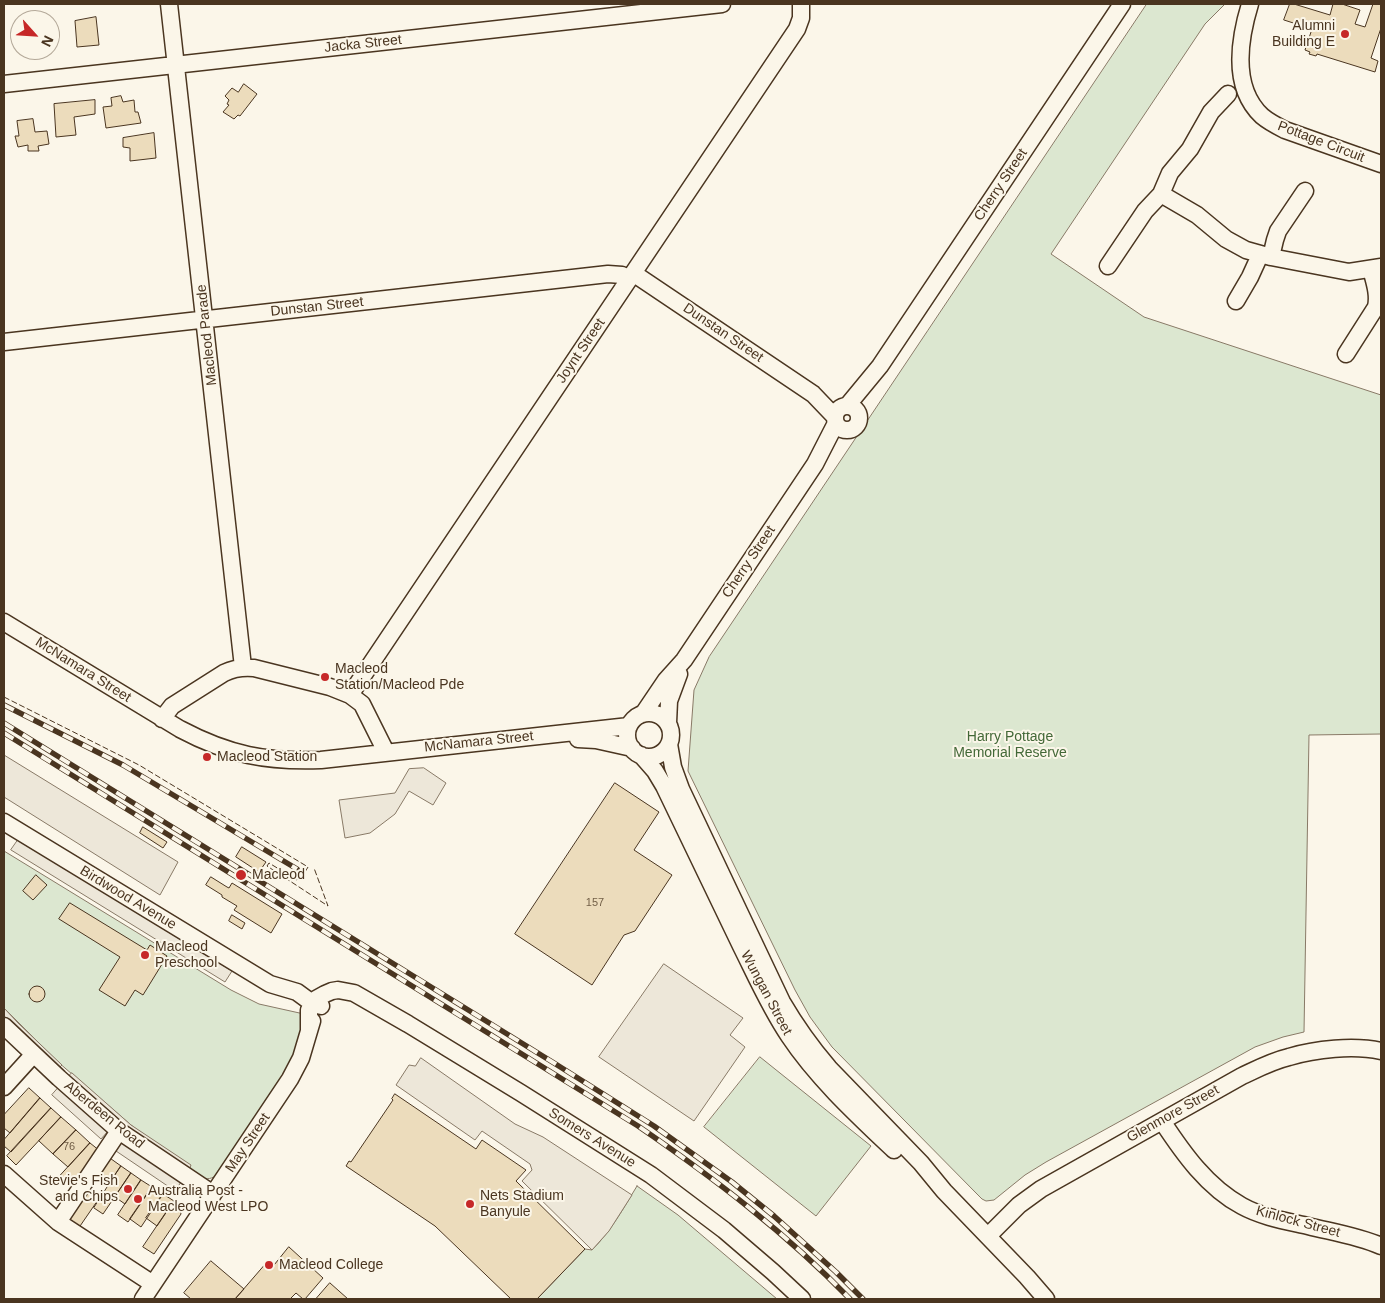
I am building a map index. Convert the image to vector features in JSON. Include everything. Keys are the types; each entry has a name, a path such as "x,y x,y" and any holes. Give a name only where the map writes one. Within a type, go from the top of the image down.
{"street":[{"name":"Macleod Parade","path":"169,4 243,667"},
{"name":"Jacka Street","path":"4,84 722,4"},
{"name":"Joynt Street","path":"350,695 797,29 801,18 801,4"},
{"name":"Pottage Circuit","path":"1250,4 1242,37 1241,57 1242,81 1254,107 1272,124 1285,130 1381,164"},
{"name":"Cherry Street","path":"643,714 666,680 684,660 1119,5"},
{"path":"1108,266 1145,211 1161,194 1170,173 1190,149 1211,112 1228,94"},
{"path":"1236,301 1250,277 1266,256 1278,231 1305,191"},
{"path":"1161,194 1197,215 1238,247 1266,256 1349,272 1376,268 1376,307 1346,354"},
{"name":"Dunstan Street","path":"4,342 608,274 622,275 631,276 845,416"},
{"name":"McNamara Street","path":"4,622 198,739 247,756 296,761 321,760 629,726"},
{"name":"Cherry Street","path":"668,723 668,701 684,660"},
{"path":"162,719 172,706 224,673 235,668 254,668 330,687 350,695 362,704 386,752"},
{"path":"643,714 657,714 668,723 671,737 669,744 660,754 648,757 636,752 627,738 629,726 637,717 643,714"},
{"name":"McNamara Street","path":"543,735 596,740 636,752"},
{"name":"Wungan Street","path":"669,744 673,767 680,789 782,1002 814,1052 921,1163 1046,1299"},
{"name":"Wungan Street","path":"636,752 655,771 664,786 771,1007 789,1036 823,1079 881,1138 914,1169 944,1190"},
{"name":"Birdwood Avenue","path":"4,822 253,973 299,983 309,991 316,1003"},
{"name":"Somers Avenue","path":"316,1003 334,1000 366,1000 408,1024 651,1175 730,1235 802,1299"},
{"name":"May Street","path":"143,1299 290,1080 301,1058 308,1031 316,1011 316,1003"},
{"name":"Aberdeen Road","path":"4,1026 119,1131 213,1194"},
{"name":"Glenmore Street","path":"988,1236 1019,1206 1041,1189 1242,1076 1289,1056 1336,1049 1358,1048 1381,1051"},
{"path":"4,1087 33,1054"},
{"name":"Kinlock Street","path":"1162,1121 1192,1162 1209,1181 1226,1196 1243,1207 1275,1218 1381,1246"},
{"path":"58,1222 119,1131"},
{"path":"4,1174 58,1222 153,1284"}],"green space":[{"name":"Harry Pottage Memorial Reserve","path":"1147,4 1225,4 1205,24 1051,254 1144,317 1381,395 1381,734 1309,735 1304,1032 1255,1047 1046,1162 1025,1175 994,1200 986,1201 832,1047 810,1017 688,771 694,690 709,657"},
{"path":"4,851 231,990 259,1004 304,1014 300,1038 293,1061 216,1176 207,1179 200,1177 131,1125 58,1062 4,1008"},
{"path":"760,1057 871,1146 816,1216 704,1127"},
{"path":"637,1186 678,1215 777,1299 537,1299 585,1249 592,1250 599,1243"}],"shaded area":[{"path":"4,755 178,862 160,895 4,797"},
{"path":"424,768 446,783 433,805 409,791 395,814 370,833 345,838 339,800 395,793 409,769"},
{"path":"18,840 232,971 225,982 11,850"},
{"path":"664,964 743,1018 730,1035 745,1047 694,1121 599,1057"},
{"path":"4,1008 62,1065 59,1068 4,1016"},
{"path":"421,1058 515,1124 543,1137 632,1195 609,1231 592,1250 522,1181 532,1170 530,1164 482,1131 475,1140 396,1085 409,1065 415,1066"},
{"path":"72,1073 131,1125 191,1165 189,1170 134,1134 68,1077"},
{"path":"59,1087 108,1131 101,1139 52,1095"},
{"path":"122,1143 181,1182 175,1191 116,1151"}],"building":[{"name":"Alumni Building E","path":"1290,4 1330,15 1333,4 1342,4 1360,10 1355,24 1365,27 1373,4 1381,4 1381,28 1371,58 1378,61 1375,72 1317,54 1316,56 1309,54 1310,52 1305,50 1312,29 1284,20"},
{"path":"96,17 99,45 77,47 75,21"},
{"path":"244,84 257,94 240,116 238,115 234,119 223,112 229,105 227,104 229,100 225,96 232,88 238,92"},
{"path":"121,96 123,102 134,100 135,112 138,112 141,123 106,128 103,107 112,106 111,98"},
{"path":"95,100 95,114 74,117 76,135 56,137 54,104"},
{"path":"33,119 35,132 47,131 49,144 38,146 39,151 28,151 28,145 18,147 15,136 19,136 17,121"},
{"path":"154,133 156,158 130,161 130,148 123,147 123,138"},
{"path":"615,783 659,812 634,850 672,875 635,931 624,935 592,985 515,934"},
{"path":"143,827 167,842 163,848 140,833"},
{"path":"242,847 266,862 259,872 236,857"},
{"path":"36,875 47,885 33,900 23,891"},
{"path":"211,877 229,888 232,883 282,914 271,933 234,910 237,906 206,885"},
{"path":"70,903 147,950 150,945 167,956 143,995 135,990 125,1006 99,990 120,957 59,919"},
{"path":"232,915 245,923 242,929 229,921"},
{"path":"34,986 40,986 45,991 43,1000 34,1002 29,997 29,991"},
{"path":"29,1088 40,1098 10,1133 4,1128 4,1115"},
{"name":"Nets Stadium Banyule","path":"395,1094 476,1149 482,1140 526,1170 516,1181 585,1249 537,1299 511,1299 435,1226 346,1166 349,1161 351,1162 393,1100"},
{"path":"40,1098 51,1108 11,1152 4,1146 4,1140"},
{"path":"51,1108 61,1117 16,1165 7,1156"},
{"path":"61,1117 76,1130 53,1154 39,1141"},
{"path":"76,1130 90,1143 68,1167 53,1154"},
{"path":"90,1143 100,1151 74,1189 60,1176"},
{"path":"107,1156 121,1166 107,1186 92,1177"},
{"path":"121,1166 131,1173 103,1214 94,1208"},
{"path":"131,1173 141,1180 125,1204 115,1197"},
{"path":"141,1180 152,1187 128,1222 118,1215"},
{"path":"152,1187 163,1194 141,1227 130,1219"},
{"path":"85,1189 89,1192 91,1190 100,1197 78,1229 70,1223 69,1217"},
{"path":"163,1194 174,1201 157,1226 146,1218"},
{"path":"174,1201 179,1205 181,1214 154,1254 143,1247"},
{"path":"289,1247 323,1278 305,1299 296,1293 290,1299 235,1299 267,1262 272,1267"},
{"path":"211,1261 244,1289 235,1299 191,1299 184,1293"},
{"path":"330,1283 348,1299 316,1299"}],"railway":[{"path":"4,705 123,765 297,869"},
{"path":"4,723 654,1126 732,1182 774,1216 863,1299"},
{"path":"4,733 638,1126 722,1186 775,1229 801,1251 850,1299"}],"fence":[{"path":"4,697 139,765 308,867 302,877 299,876 297,880 269,863 267,866 328,906 314,868"}],"place":[{"name":"Alumni Building E","path":"1345,34"},
{"name":"Macleod Station/Macleod Pde","path":"325,677"},
{"name":"Macleod Station","path":"207,757"},
{"name":"Macleod","path":"241,875"},
{"name":"Macleod Preschool","path":"145,955"},
{"name":"Stevie's Fish and Chips","path":"128,1189"},
{"name":"Australia Post - Macleod West LPO","path":"138,1199"},
{"name":"Nets Stadium Banyule","path":"470,1204"},
{"name":"Macleod College","path":"269,1265"}]}
